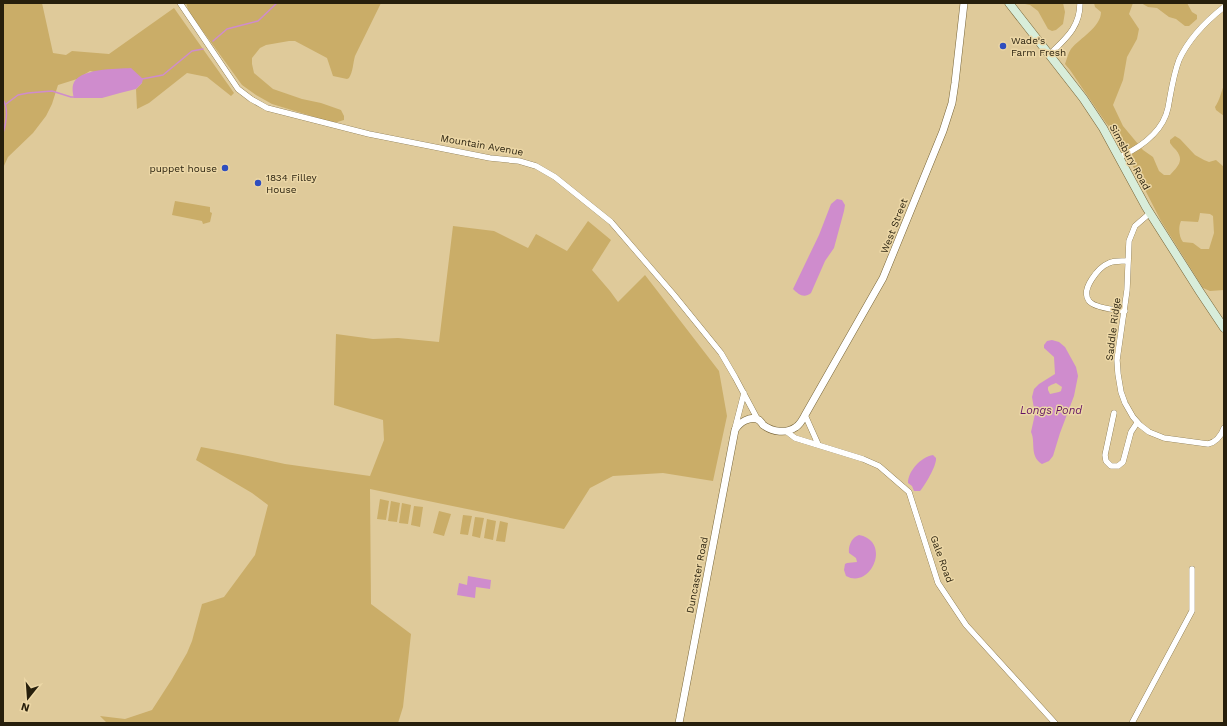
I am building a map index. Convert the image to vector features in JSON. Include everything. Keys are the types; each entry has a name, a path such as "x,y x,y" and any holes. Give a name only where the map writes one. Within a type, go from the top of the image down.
{"main road":[{"name":"Simsbury Road","path":"1009,3 1083,98 1104,128 1150,214 1224,328"}],"street":[{"name":"Mountain Avenue","path":"180,3 238,89 251,99 267,108 369,134 490,158 520,161 536,166 555,177 611,222 674,295 721,353 736,377 758,420"},
{"name":"West Street","path":"786,431 796,427 805,415 883,278 943,131 952,103 964,3"},
{"path":"1049,54 1073,30 1078,18 1080,3"},
{"path":"1120,157 1142,145 1151,138 1161,125 1168,110 1174,75 1185,49 1201,26 1224,7"},
{"name":"Saddle Ridge","path":"1150,214 1139,222 1129,240 1127,290 1118,358 1118,374 1123,398 1137,423 1159,436 1211,444 1222,434 1224,428"},
{"path":"1125,311 1109,309 1092,304 1088,299 1087,292 1094,277 1105,265 1113,261 1128,261"},
{"name":"Duncaster Road","path":"679,723 735,430 744,393"},
{"path":"1114,413 1105,455 1106,461 1111,466 1118,466 1123,462 1131,432 1137,423"},
{"path":"805,415 818,444"},
{"path":"735,430 742,422 752,419 758,420 764,426 776,431 786,431"},
{"name":"Gale Road","path":"786,431 795,438 863,459 878,466 909,492 938,583 966,625 1055,723"},
{"path":"1132,723 1192,611 1192,569"}],"shaded area":[{"path":"3,3 42,3 53,53 66,55 72,51 109,54 174,8 234,93 231,96 207,77 187,73 149,103 137,109 136,89 142,83 90,71 77,79 58,85 52,104 46,116 33,133 8,157 3,168"},
{"path":"186,3 381,3 355,56 351,73 347,79 333,76 327,58 295,41 266,45 260,48 252,58 254,73 273,89 341,110 344,120 334,123 272,104 242,85 189,12"},
{"path":"1020,3 1063,3 1065,12 1063,24 1056,30 1052,31 1048,29 1038,11 1030,5"},
{"path":"1094,3 1133,3 1129,14 1139,29 1137,39 1127,57 1123,80 1113,105 1123,126 1143,150 1153,157 1159,171 1164,175 1170,175 1179,164 1179,154 1170,143 1170,140 1175,136 1180,139 1195,155 1209,162 1216,160 1224,167 1224,290 1210,291 1203,288 1161,221 1118,137 1106,123 1065,64 1071,49 1098,23 1101,12 1095,7","holes":["1200,213 1210,214 1213,216 1214,233 1209,249 1201,249 1193,243 1183,242 1179,232 1181,221 1198,222"]},
{"path":"1141,3 1187,3 1192,12 1197,15 1197,19 1189,26 1185,26 1157,8 1148,7"},
{"path":"1224,85 1224,116 1216,110 1215,107"},
{"path":"175,201 210,207 210,212 212,213 210,222 203,224 202,221 172,215"},
{"path":"588,221 611,240 592,270 618,302 645,275 719,371 727,416 713,481 663,473 613,476 590,488 564,529 370,489 371,604 411,634 403,707 398,723 107,723 100,716 125,719 152,710 187,653 192,641 202,604 224,597 255,555 268,505 252,493 196,460 201,447 285,464 370,476 384,440 383,420 334,405 336,334 373,339 398,338 439,342 453,226 494,231 528,248 536,234 567,251"},
{"path":"380,499 389,501 386,520 377,519"},
{"path":"391,501 400,503 397,522 388,521"},
{"path":"402,503 411,505 408,524 399,523"},
{"path":"414,506 423,507 420,527 411,525"},
{"path":"439,511 451,514 444,536 433,533"},
{"path":"463,515 472,516 468,535 460,534"},
{"path":"475,517 484,518 480,538 472,536"},
{"path":"487,519 496,521 493,540 484,538"},
{"path":"500,521 508,523 505,542 496,541"}],"water":[{"path":"131,68 143,79 142,83 136,89 102,98 74,98 73,85 76,79 82,75 98,70"},
{"path":"837,199 842,200 845,205 834,248 825,261 811,293 806,296 801,295 793,289 819,235 831,204"},
{"name":"Longs Pond","path":"1052,340 1059,342 1065,347 1076,367 1078,376 1074,396 1053,456 1049,461 1042,464 1038,461 1034,453 1031,432 1035,414 1032,397 1034,389 1039,384 1055,374 1054,357 1044,348 1047,341","holes":["1056,383 1062,387 1061,391 1050,394 1048,390 1048,387"]},
{"path":"933,455 936,458 936,461 930,475 920,491 914,491 912,486 908,483 910,474 916,465 928,456"},
{"path":"859,535 869,539 874,546 876,554 870,571 855,579 846,576 844,570 845,564 857,562 856,558 849,553 849,550 852,540"},
{"path":"468,576 491,580 490,589 476,587 475,598 457,595 459,583 467,585"}],"waterway":[{"path":"213,41 227,29 258,21 277,3"},
{"path":"142,79 163,75 192,51 203,49"},
{"path":"6,104 18,95 28,93 52,91 74,97"},
{"path":"3,100 6,107 6,121 3,133"}],"place":[{"name":"Wade's Farm Fresh","path":"1003,46"},
{"name":"puppet house","path":"225,168"},
{"name":"1834 Filley House","path":"258,183"}]}
